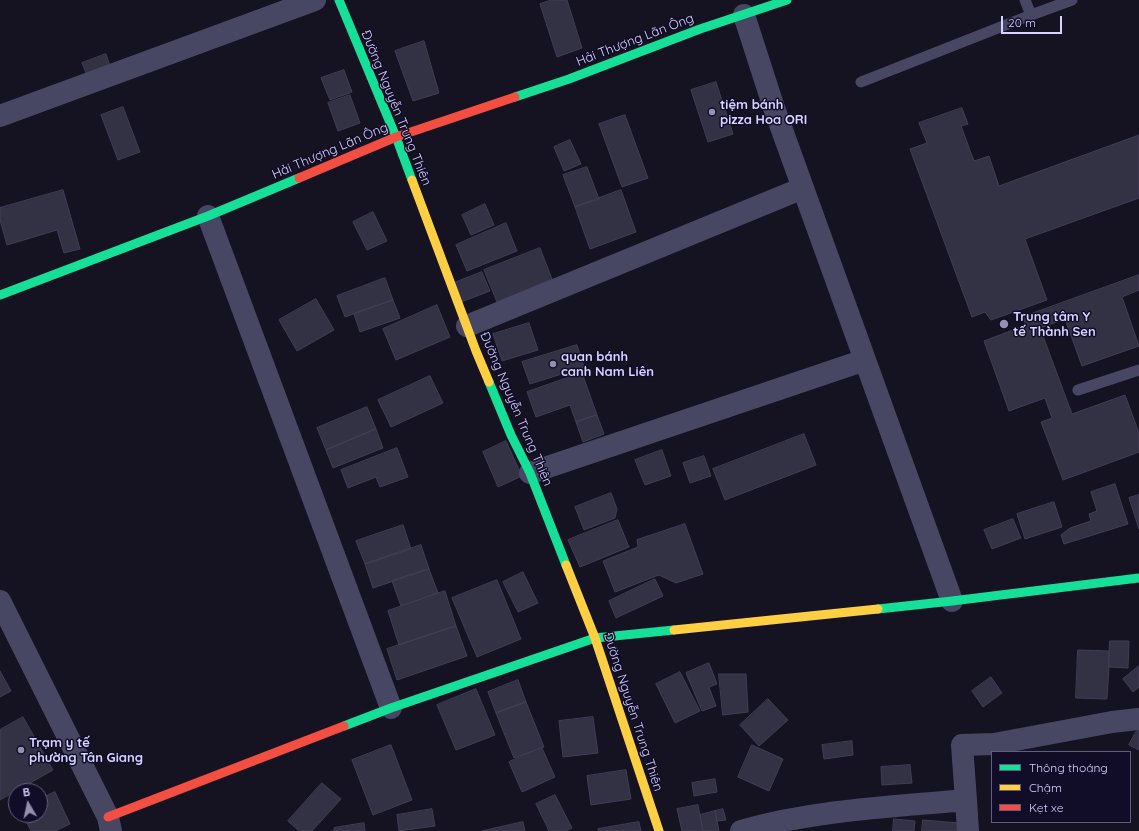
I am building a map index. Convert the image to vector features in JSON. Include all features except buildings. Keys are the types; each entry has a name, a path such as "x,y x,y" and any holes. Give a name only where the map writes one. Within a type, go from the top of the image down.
{"street":[{"path":"0,116 315,0"},
{"name":"Đường Nguyễn Trung Thiên","path":"339,0 396,137 466,326 511,435 530,473 595,638 659,831"},
{"name":"Hải Thượng Lãn Ông","path":"0,295 208,216 396,137 569,79 700,29 744,15 780,1"},
{"path":"744,15 773,105 952,601"},
{"path":"466,326 803,188"},
{"path":"208,216 391,708"},
{"path":"530,473 865,360"},
{"path":"0,600 109,824 391,708 595,638 952,601 1139,578"},
{"path":"968,831 962,745 994,744 1112,722 1139,719"},
{"path":"741,831 761,825 823,813 966,800"}],"lane":[{"path":"1025,0 1031,15"},
{"path":"862,82 1072,0"},
{"path":"1078,390 1139,370"}],"traffic: fast":[{"path":"339,0 396,137 412,180"},
{"path":"515,97 569,79 700,29 787,0"},
{"path":"0,295 208,216 299,178"},
{"path":"489,382 511,435 530,473 566,565"},
{"path":"878,609 1139,578"},
{"path":"344,726 391,708 595,638 674,630"}],"traffic: slow":[{"path":"412,180 489,382"},
{"path":"566,565 595,638 659,831"},
{"path":"674,630 878,609"}],"traffic: jam":[{"path":"299,178 396,137 515,97"},
{"path":"108,817 344,726"}],"place":[{"name":"tiệm bánh pizza Hoa ORI","path":"712,112"},
{"name":"Trung tâm Y tế Thành Sen","path":"1004,324"},
{"name":"quan bánh canh Nam Liên","path":"553,364"},
{"name":"Trạm y tế phường Tân Giang","path":"21,750"}]}
